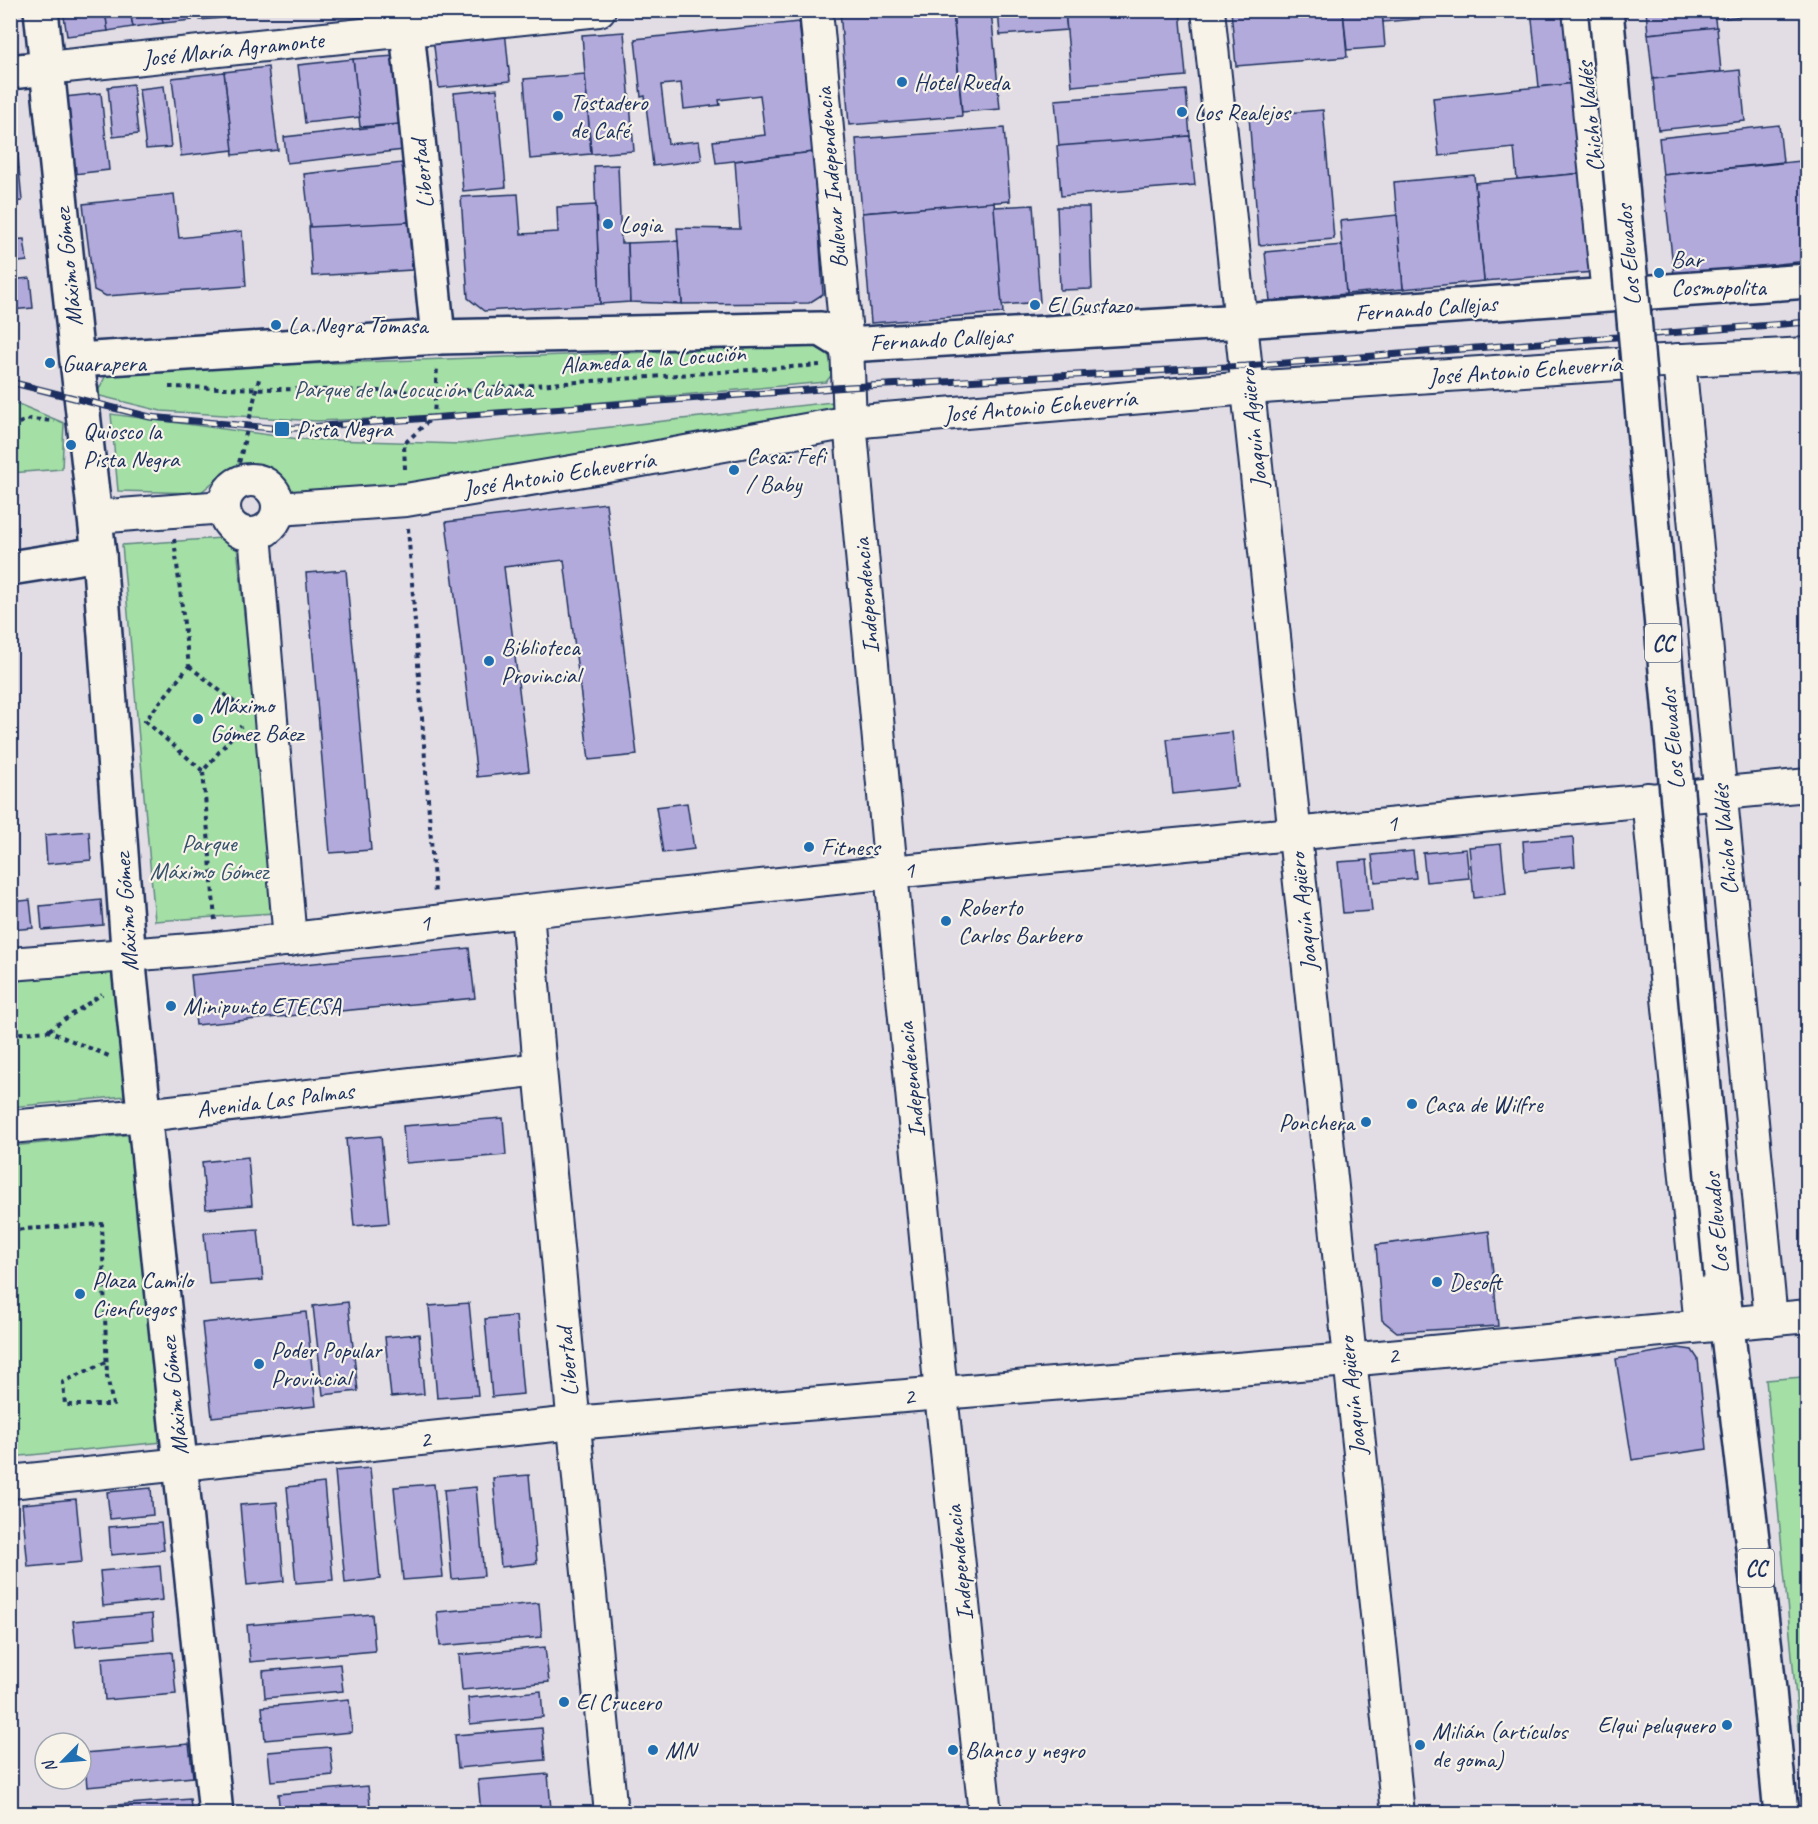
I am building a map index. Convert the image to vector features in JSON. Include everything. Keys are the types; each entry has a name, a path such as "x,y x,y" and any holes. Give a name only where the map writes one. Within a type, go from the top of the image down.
{"main road":[{"name":"Máximo Gómez","path":"41,10 99,554 130,964 216,1814"},
{"name":"Los Elevados","path":"1605,10 1720,1276 1714,1325"},
{"name":"Libertad","path":"406,21 438,337"},
{"name":"José María Agramonte","path":"10,72 47,68"},
{"name":"Fernando Callejas","path":"77,360 438,337 821,329 847,354 1242,321 1808,281"},
{"path":"10,568 99,554"},
{"name":"CC","path":"1714,1325 1765,1649 1781,1814"}],"street":[{"name":"José María Agramonte","path":"47,68 406,21 599,10"},
{"name":"Bulevar Independencia","path":"816,10 847,354"},
{"name":"Joaquín Agüero","path":"1208,10 1296,832 1348,1360 1398,1814"},
{"name":"Chicho Valdés","path":"1579,10 1608,295"},
{"name":"Independencia","path":"847,354 850,422 891,872 941,1394 985,1814"},
{"name":"José Antonio Echeverría","path":"278,509 406,500 850,422 1248,388 1679,360 1808,354"},
{"name":"Chicho Valdés","path":"1679,360 1771,1320"},
{"path":"95,517 170,511 229,496 243,481 254,479 264,482 272,489 277,499 278,509 271,526 255,534 246,533 230,524 229,496"},
{"path":"255,534 290,940"},
{"name":"1","path":"10,964 130,964 217,948 527,911 891,872 1808,785"},
{"path":"1648,799 1714,1325"},
{"name":"Libertad","path":"527,911 611,1814"},
{"name":"Avenida Las Palmas","path":"10,1127 145,1115 540,1070"},
{"name":"2","path":"10,1482 573,1423 1348,1360 1808,1316"}],"path":[{"path":"437,922 406,500 404,444 434,416 438,337"},
{"path":"229,496 266,348"},
{"name":"Alameda de la Locución","path":"161,387 436,392 847,354"},
{"path":"10,426 30,419 84,424"},
{"path":"170,511 189,666 241,708"},
{"path":"189,666 145,721 203,771"},
{"path":"217,948 203,771 243,723"},
{"path":"48,1031 130,964"},
{"path":"10,1034 48,1031 140,1069"},
{"path":"10,1230 102,1224 106,1362 113,1405 65,1405 63,1382 106,1362"}],"green space":[{"name":"Parque de la Locución Cubana","path":"818,346 827,351 834,372 826,382 446,416 316,421 161,411 96,395 108,371"},
{"path":"11,401 64,423 62,469 11,473"},
{"path":"832,402 833,412 432,487 295,494 265,469 224,473 200,493 118,491 111,414 299,439 460,444"},
{"name":"Parque Máximo Gómez","path":"236,537 275,913 155,921 122,545"},
{"path":"115,969 126,1096 11,1107 11,977"},
{"name":"Plaza Camilo Cienfuegos","path":"136,1134 163,1442 11,1457 11,1146"},
{"path":"1802,1377 1808,1395 1807,1814 1766,1380"}],"building":[{"path":"63,10 105,10 108,31 67,36"},
{"path":"105,10 130,10 133,27 108,31"},
{"path":"130,10 161,10 163,23 133,27"},
{"path":"161,10 191,10 192,20 163,23"},
{"path":"199,10 220,10 221,18 200,20"},
{"name":"Hotel Rueda","path":"840,10 953,10 962,116 849,125"},
{"path":"953,10 991,10 1000,109 962,112"},
{"path":"998,10 1065,10 1067,30 1000,35"},
{"path":"1065,10 1180,10 1186,76 1072,86"},
{"path":"1231,10 1343,10 1347,57 1236,66"},
{"path":"1343,10 1382,10 1385,47 1347,50"},
{"path":"1382,10 1484,10 1484,13 1383,22"},
{"path":"1531,10 1568,10 1576,83 1539,87"},
{"path":"1646,10 1714,10 1716,28 1648,34"},
{"path":"1725,10 1767,10 1767,13 1726,18"},
{"path":"799,22 814,152 716,163 713,141 765,135 760,95 719,100 720,105 684,109 681,83 661,85 668,144 699,141 702,160 653,166 645,96 641,97 635,39"},
{"path":"1717,27 1721,72 1653,79 1648,34"},
{"path":"505,30 510,81 439,88 433,38"},
{"path":"624,32 634,151 591,154 582,35"},
{"path":"395,56 401,124 360,127 353,59"},
{"path":"353,59 360,117 305,123 298,65"},
{"path":"268,67 278,150 233,155 224,72"},
{"path":"1740,70 1745,121 1658,130 1653,79"},
{"path":"224,72 233,150 181,156 172,78"},
{"name":"Tostadero de Café","path":"585,74 591,154 530,159 524,79"},
{"path":"1576,83 1585,173 1517,179 1514,148 1439,156 1433,98"},
{"path":"133,84 138,134 113,137 108,87"},
{"path":"164,86 171,147 146,149 139,89"},
{"path":"497,89 506,187 463,191 454,93"},
{"path":"1186,90 1190,136 1059,147 1055,100"},
{"path":"101,93 109,170 74,174 65,97"},
{"path":"10,94 13,94 16,126 10,126"},
{"path":"1323,110 1334,239 1259,245 1249,116"},
{"path":"401,124 404,150 287,163 284,137"},
{"path":"1779,125 1783,162 1663,175 1659,138"},
{"path":"1004,128 1010,201 862,213 856,139"},
{"path":"1190,136 1195,185 1061,196 1057,146"},
{"path":"17,139 19,168 10,169 10,140"},
{"path":"814,152 823,294 809,303 682,304 677,228 740,229 735,161"},
{"path":"1801,161 1808,216 1808,261 1674,275 1663,175"},
{"path":"402,163 409,222 311,233 304,174"},
{"name":"Logia","path":"618,165 621,243 628,243 630,302 600,304 594,166"},
{"path":"19,168 22,201 10,202 10,169"},
{"path":"1585,173 1594,272 1484,281 1475,183"},
{"path":"1474,175 1484,281 1403,289 1394,182"},
{"path":"174,194 179,238 242,231 246,286 106,296 94,290 83,204"},
{"path":"518,194 521,234 558,232 557,207 596,205 600,304 484,311 468,298 461,197"},
{"path":"994,202 1003,313 871,323 862,213"},
{"path":"1033,205 1040,302 1002,305 994,207"},
{"path":"1057,207 1089,207 1092,289 1060,290"},
{"path":"1397,215 1403,289 1346,294 1340,221"},
{"path":"409,222 412,270 312,276 309,227"},
{"path":"24,239 27,261 10,263 10,240"},
{"path":"678,241 682,304 630,302 628,243"},
{"path":"1342,245 1346,294 1270,301 1265,252"},
{"path":"30,278 33,308 10,310 10,280"},
{"name":"Biblioteca Provincial","path":"606,503 637,755 589,760 564,560 504,567 529,771 477,777 446,522"},
{"path":"346,570 371,850 330,853 306,573"},
{"path":"1232,732 1238,787 1173,794 1167,739"},
{"path":"687,803 694,849 663,853 656,807"},
{"path":"89,831 91,860 47,864 45,835"},
{"path":"1573,837 1575,866 1525,871 1523,841"},
{"path":"1501,844 1506,894 1474,898 1469,847"},
{"path":"1466,849 1469,878 1426,882 1423,853"},
{"path":"1413,851 1416,878 1375,882 1372,855"},
{"path":"1367,860 1372,911 1343,913 1338,862"},
{"path":"30,900 33,928 10,930 10,902"},
{"path":"101,900 103,925 42,930 40,906"},
{"path":"469,948 475,998 196,1025 191,975"},
{"path":"503,1118 506,1155 406,1163 403,1126"},
{"path":"381,1136 389,1223 354,1226 346,1139"},
{"path":"248,1157 252,1205 206,1209 202,1162"},
{"path":"258,1229 263,1280 209,1284 204,1233"},
{"name":"Desoft","path":"1489,1231 1498,1326 1397,1332 1382,1320 1376,1245"},
{"path":"348,1302 358,1391 323,1395 313,1306"},
{"path":"469,1303 478,1395 437,1398 429,1306"},
{"name":"Poder Popular Provincial","path":"306,1312 316,1406 212,1417 202,1323"},
{"path":"516,1316 523,1394 492,1397 485,1319"},
{"path":"419,1334 424,1394 391,1397 385,1337"},
{"path":"1678,1348 1692,1350 1698,1359 1707,1449 1632,1460 1616,1359"},
{"path":"370,1468 380,1579 345,1583 335,1471"},
{"path":"529,1475 537,1563 501,1567 493,1478"},
{"path":"324,1483 333,1580 296,1583 287,1487"},
{"path":"434,1484 443,1577 403,1580 394,1487"},
{"path":"476,1487 484,1576 452,1579 444,1490"},
{"path":"151,1488 153,1515 110,1519 107,1492"},
{"path":"76,1499 82,1562 28,1567 22,1504"},
{"path":"277,1502 284,1581 247,1585 240,1505"},
{"path":"161,1523 164,1550 111,1555 109,1527"},
{"path":"160,1566 163,1600 103,1606 100,1571"},
{"path":"539,1603 542,1637 440,1646 437,1612"},
{"path":"152,1614 154,1640 76,1647 73,1621"},
{"path":"372,1614 375,1651 250,1662 247,1625"},
{"path":"545,1647 549,1682 462,1690 459,1655"},
{"path":"172,1652 176,1694 105,1700 102,1658"},
{"path":"340,1664 343,1691 265,1698 263,1671"},
{"path":"541,1691 543,1717 470,1724 468,1698"},
{"path":"349,1699 352,1732 265,1740 262,1707"},
{"path":"542,1728 545,1760 458,1768 455,1735"},
{"path":"189,1744 193,1777 93,1786 93,1752"},
{"path":"330,1747 333,1775 271,1781 268,1752"},
{"path":"548,1774 551,1809 481,1814 478,1780"},
{"path":"368,1786 371,1814 280,1814 278,1794"},
{"path":"190,1799 192,1814 93,1814 92,1807"}],"railway":[{"path":"10,382 150,417 282,429 848,387 1246,366 1808,322"}],"place":[{"name":"Hotel Rueda","path":"902,82"},
{"name":"Los Realejos","path":"1182,112"},
{"name":"Tostadero de Café","path":"558,116"},
{"name":"Logia","path":"608,224"},
{"name":"Bar Cosmopolita","path":"1659,273"},
{"name":"El Gustazo","path":"1035,305"},
{"name":"La Negra Tomasa","path":"276,325"},
{"name":"Guarapera","path":"50,363"},
{"name":"Pista Negra","path":"282,429"},
{"name":"Quiosco la Pista Negra","path":"71,445"},
{"name":"Casa: Fefi / Baby","path":"734,470"},
{"name":"Biblioteca Provincial","path":"489,661"},
{"name":"Máximo Gómez Báez","path":"198,719"},
{"name":"Fitness","path":"809,847"},
{"name":"Roberto Carlos Barbero","path":"946,921"},
{"name":"Minipunto ETECSA","path":"171,1006"},
{"name":"Casa de Wilfre","path":"1412,1104"},
{"name":"Ponchera","path":"1366,1122"},
{"name":"Desoft","path":"1437,1282"},
{"name":"Plaza Camilo Cienfuegos","path":"80,1294"},
{"name":"Poder Popular Provincial","path":"259,1364"},
{"name":"El Crucero","path":"564,1702"},
{"name":"Elqui peluquero","path":"1727,1725"},
{"name":"Milián (artículos de goma)","path":"1420,1745"},
{"name":"MN","path":"653,1750"},
{"name":"Blanco y negro","path":"953,1750"}]}
